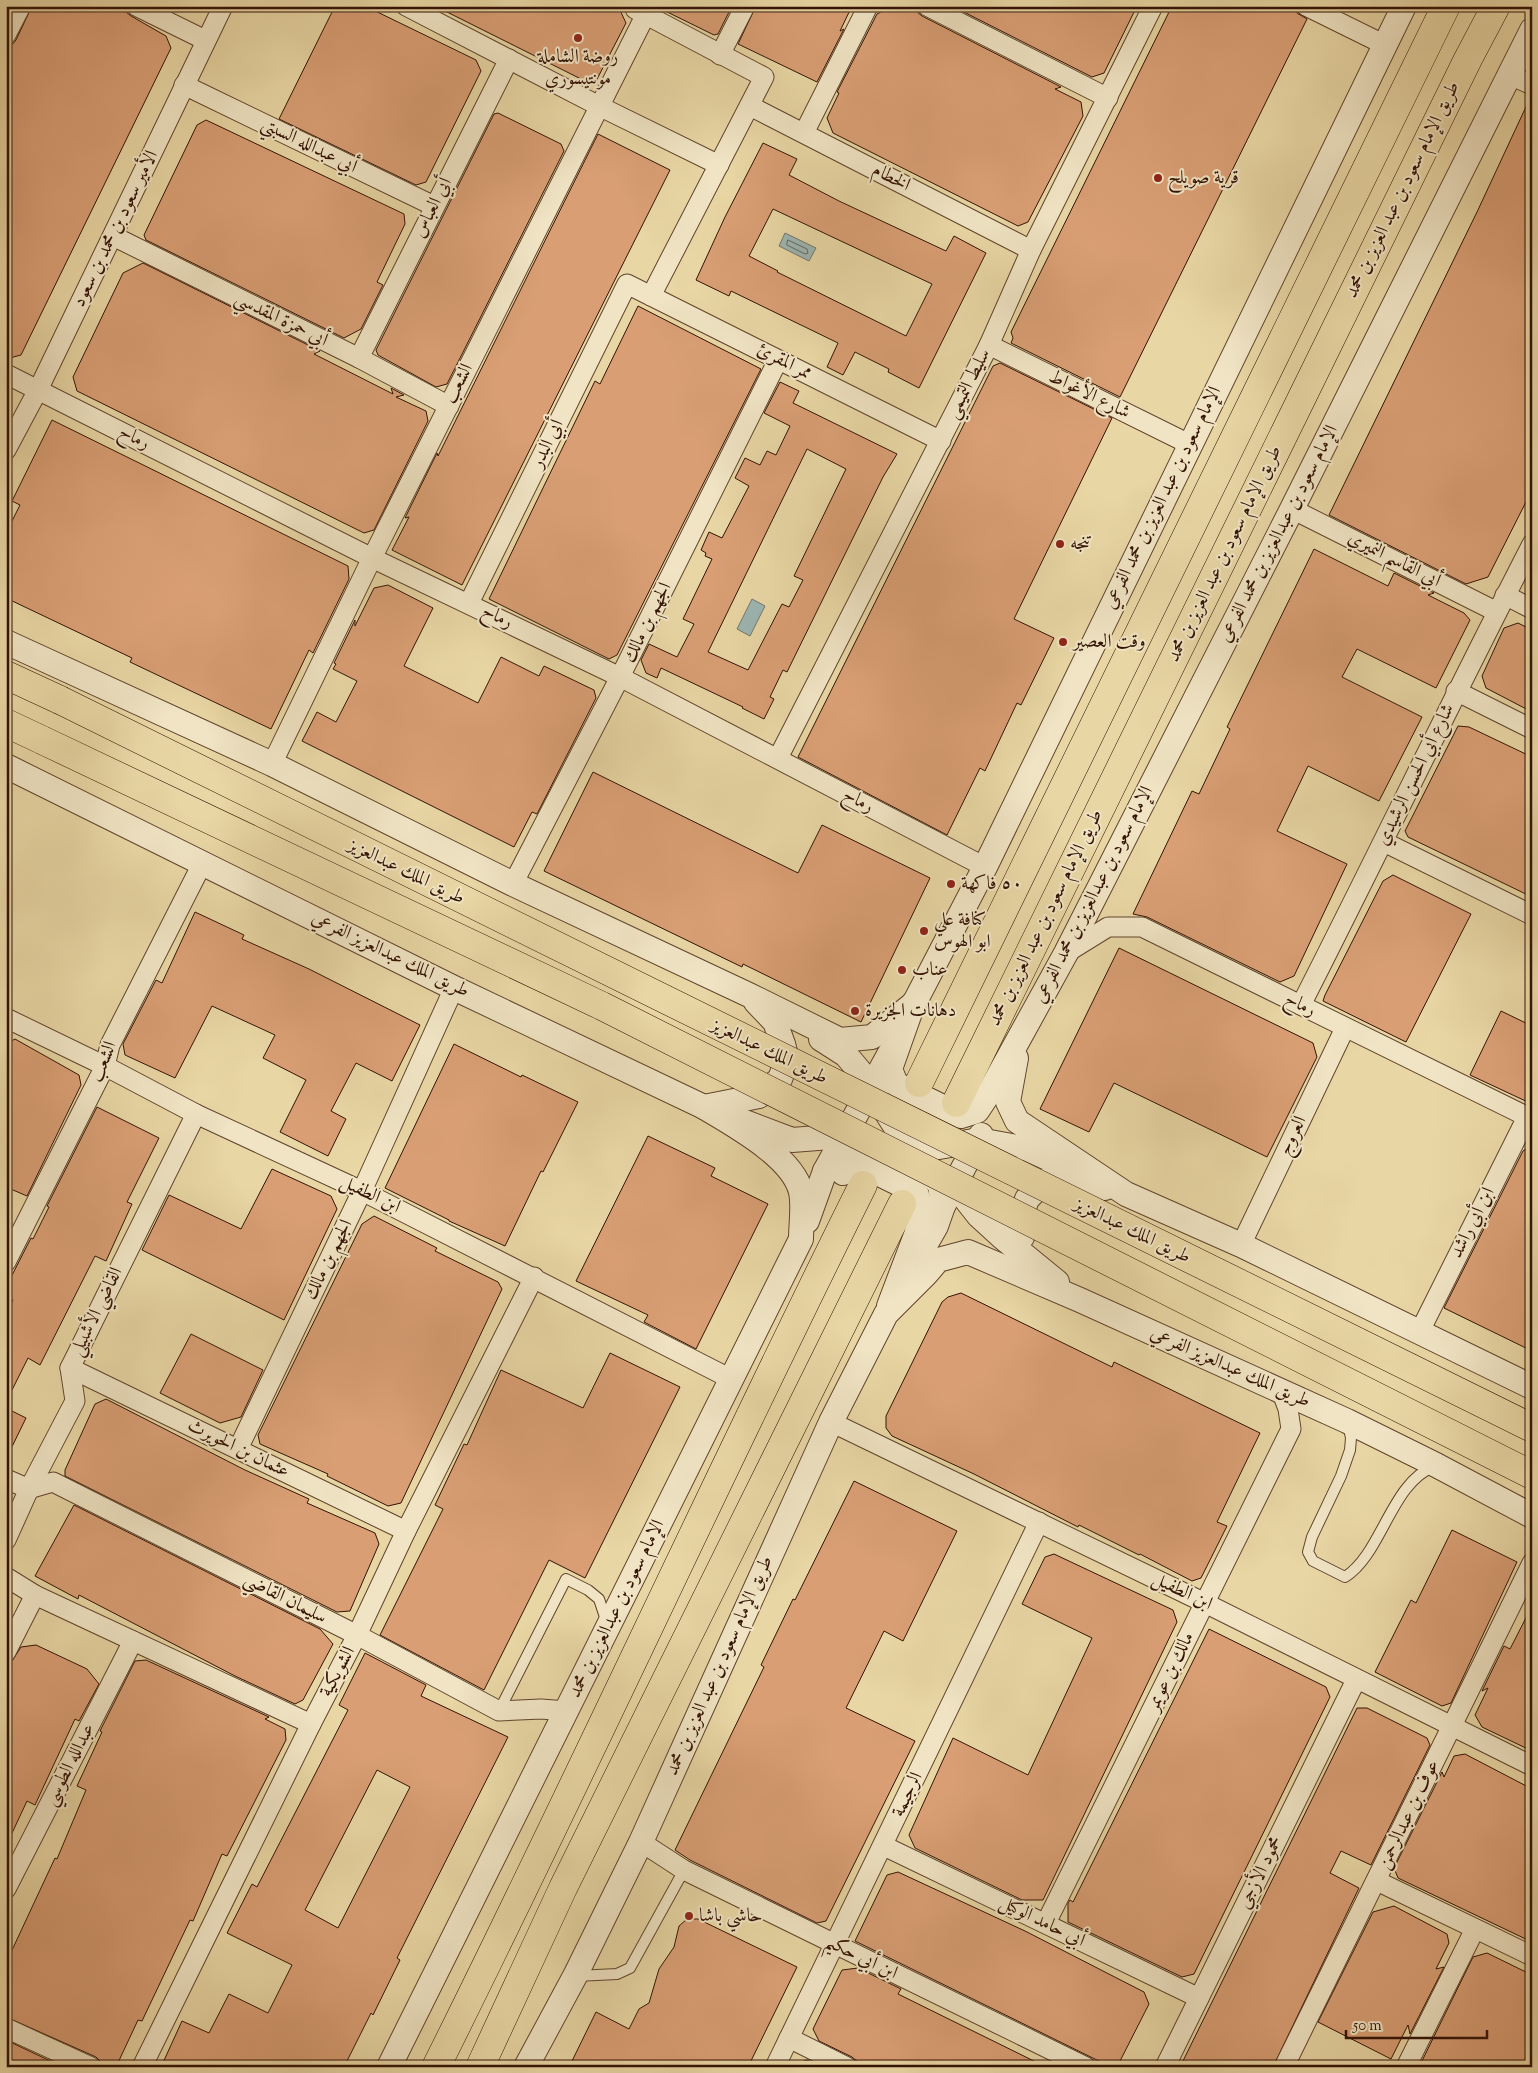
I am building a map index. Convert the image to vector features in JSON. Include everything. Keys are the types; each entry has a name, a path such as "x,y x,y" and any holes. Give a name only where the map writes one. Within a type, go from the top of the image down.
{"main road":[{"path":"1404,92 1402,68 1429,6"},
{"path":"919,1083 1446,6"},
{"name":"طريق الإمام سعود بن عبد العزيز بن محمد","path":"956,1103 1459,77 1496,6"},
{"name":"طريق الملك عبدالعزيز","path":"6,674 1532,1428"},
{"name":"طريق الملك عبدالعزيز","path":"6,723 611,1011 1532,1475"},
{"name":"الإمام سعود بن عبدالعزيز بن محمد","path":"436,2067 863,1185"},
{"path":"480,2067 563,1888 902,1204"}],"street":[{"path":"6,35 21,6"},
{"path":"136,6 205,40"},
{"name":"الأمير سعود بن محمد بن سعود","path":"6,450 38,390 223,6"},
{"path":"406,6 719,166"},
{"path":"720,55 745,6"},
{"path":"804,133 868,6"},
{"path":"927,6 1108,98"},
{"name":"سليط التميمي","path":"778,758 989,345 1032,250 1153,6"},
{"path":"1306,6 1384,45"},
{"name":"الإمام سعود بن عبد العزيز بن محمد الفرعي","path":"914,1004 985,867 1404,6"},
{"path":"639,9 720,55 764,77 651,296"},
{"name":"الشعب","path":"272,764 372,558 601,107 639,9"},
{"name":"الإمام سعود بن عبدالعزيز بن محمد الفرعي","path":"1021,1037 1066,953 1292,509 1532,30"},
{"name":"أبي العباس","path":"359,358 509,59"},
{"path":"1510,74 1532,85"},
{"name":"أبي عبدالله السبتي","path":"184,85 434,206"},
{"name":"الخطام","path":"750,106 1032,250"},
{"name":"أبي حمزة المقدسي","path":"113,236 359,358 449,406"},
{"name":"ممر المقرئ","path":"627,284 941,441"},
{"name":"أبي البدر","path":"468,603 627,284"},
{"name":"شارع الأغواط","path":"989,345 1190,444"},
{"name":"الجهم بن مالك","path":"514,884 620,678 778,360"},
{"name":"رماح","path":"6,374 372,558 620,678 778,758 985,867"},
{"name":"أبي القاسم النميري","path":"1292,509 1501,604 1532,609"},
{"name":"شارع أبي الحسن الرشيدي","path":"1301,1005 1384,842 1456,691 1532,544"},
{"path":"6,642 272,764 514,884 840,1040 872,1037 914,1004"},
{"path":"1456,691 1532,729"},
{"name":"طريق الملك عبدالعزيز الفرعي","path":"6,766 454,988 704,1107 743,1131 770,1152"},
{"path":"1384,842 1532,916"},
{"name":"الشعب","path":"6,1262 105,1066 110,1045 203,862"},
{"name":"رماح","path":"1066,953 1108,927 1142,927 1529,1118"},
{"name":"الجهم بن مالك","path":"238,1449 362,1191 454,988"},
{"path":"749,995 846,1055 876,1078 891,1098 914,1147 940,1186 943,1206"},
{"path":"704,1107 759,1096 780,1079 783,1072 787,1060 775,1022 749,995"},
{"path":"914,1004 890,1069 896,1084 961,1116 977,1111 1021,1037"},
{"path":"800,1239 825,1171 914,1004"},
{"name":"ابن الطفيل","path":"6,1018 105,1066 196,1114 362,1191 731,1379"},
{"name":"العروج","path":"1242,1245 1345,1028"},
{"path":"886,1314 936,1226 954,1184 994,1111 1021,1037"},
{"path":"1021,1037 1008,1102 1017,1121 1126,1194"},
{"path":"704,1107 792,1140 844,1136 914,1147 977,1126 986,1121 994,1111"},
{"name":"القاضي الأشبيلي","path":"6,1540 29,1490 75,1401 70,1368 196,1114"},
{"name":"ابن أبي راشد","path":"1420,1331 1529,1118"},
{"path":"825,1171 834,1161 846,1155 914,1147 979,1140 1005,1143 1028,1149 1242,1245 1532,1387"},
{"path":"914,1147 954,1184 978,1216 1080,1300"},
{"name":"الإمام سعود بن عبدالعزيز بن محمد","path":"389,2067 800,1239 801,1193 794,1174 770,1152"},
{"path":"800,1239 838,1176 849,1168 862,1165 916,1192 922,1211 916,1235 886,1314"},
{"path":"1080,1300 1023,1242 1021,1230 1022,1214 1027,1199 1045,1181 1063,1176 1126,1194"},
{"name":"طريق الملك عبدالعزيز الفرعي","path":"926,1274 938,1260 968,1252 1281,1390 1436,1465 1532,1516"},
{"name":"طريق الإمام سعود بن عبد العزيز بن محمد","path":"526,2067 575,1976 640,1842 831,1422 886,1314 926,1274"},
{"name":"الشويكية","path":"142,2067 310,1724 357,1636 406,1531 534,1277"},
{"name":"عثمان بن الحويرث","path":"70,1368 406,1531"},
{"path":"1281,1390 1288,1409 1290,1428"},
{"name":"مالك بن عويمر","path":"1046,1923 1290,1428 1310,1408 1316,1407"},
{"name":"ابن الطفيل","path":"831,1422 1040,1522 1532,1766"},
{"path":"6,1479 29,1490"},
{"name":"سليمان القاضي","path":"29,1490 53,1482 357,1636 499,1711 567,1711"},
{"name":"الرجيمة","path":"775,2067 1040,1522"},
{"name":"عوف بن عبدالرحمن","path":"1284,2067 1532,1563"},
{"path":"6,1577 35,1595 310,1724"},
{"path":"6,1652 35,1595"},
{"name":"عبدالله الطوسي","path":"6,1889 133,1641"},
{"name":"محمود الأزجي","path":"1165,2067 1356,1680"},
{"name":"ابن أبي حكيم","path":"640,1842 684,1870 1086,2067"},
{"name":"أبي حامد الوكيل","path":"884,1846 1200,1998"},
{"path":"1376,1881 1532,1956"},
{"path":"1406,2067 1475,1929"},
{"path":"423,2067 492,1954"},
{"path":"6,2028 91,2067"},
{"path":"789,2038 847,2067"}],"lane":[{"path":"1347,1421 1351,1438 1350,1450 1341,1476 1312,1536 1308,1552 1313,1561 1345,1577 1357,1569 1409,1486 1427,1468 1436,1465"},
{"path":"499,1711 566,1579 588,1590 599,1599 609,1626"},
{"path":"575,1976 617,1974 630,1968 684,1870"}],"water":[{"path":"785,233 816,248 809,261 779,246"},
{"path":"752,599 765,606 750,636 737,629"}],"building":[{"path":"32,6 125,6 126,12 131,16 166,36 171,48 21,355 6,359 6,46 12,45 16,40"},
{"path":"335,6 365,6 476,60 481,71 426,182 416,185 279,119"},
{"name":"روضة الشاملة مونتيسوري","path":"435,6 618,6 626,23 595,83 585,81"},
{"path":"655,6 732,6 718,34 714,35"},
{"path":"756,6 852,6 840,31 844,29 817,82 738,44"},
{"path":"893,6 916,6 917,12 922,16 1061,87 1055,89 1081,102 1083,116 1028,222 1018,226 833,133 827,118 839,93 837,92 877,14"},
{"path":"952,6 1137,6 1104,73 1092,77"},
{"name":"قرية صويلح","path":"1172,6 1295,6 1297,13 1307,19 1120,397 1011,343 1013,338 1011,332"},
{"path":"1531,96 1532,490 1488,577 1466,584 1329,515 1477,212"},
{"path":"498,113 561,144 564,151 447,384 436,387 378,355 376,350 494,114"},
{"path":"206,120 404,214 405,224 377,282 383,285 361,329 344,338 146,240 144,235 197,125"},
{"path":"598,134 670,170 462,585 392,550 409,517 405,518 437,453 438,456"},
{"path":"763,143 797,159 789,175 839,201 946,251 954,236 986,253 919,388 888,372 889,369 855,352 843,375 827,367 838,343 731,291 729,296 696,280 725,217","holes":["773,209 932,284 906,336 777,272 749,256"]},
{"path":"143,263 320,351 314,354 393,394 391,388 404,395 396,397 426,411 428,421 374,530 364,533 77,391 73,377 123,273"},
{"path":"638,306 761,369 617,655 609,659 489,599 595,381 600,384"},
{"path":"1000,363 1112,418 1014,619 1054,638 1021,705 1017,703 985,771 980,768 947,835 798,757 993,366"},
{"path":"780,382 799,391 793,403 897,454 883,477 787,672 783,670 770,697 774,699 764,719 661,668 657,678 646,673 641,660 649,644 677,657 694,624 683,619 712,559 705,556 706,553 701,550 709,532 722,538 749,486 735,478 745,458 760,465 767,451 776,455 790,426 764,413","holes":["807,449 846,469 794,576 803,580 789,607 782,604 748,670 708,652"]},
{"path":"52,420 348,566 349,579 313,653 309,650 271,729 130,662 132,658 6,598 6,533 20,505 12,501"},
{"path":"1314,549 1388,586 1394,573 1434,593 1428,595 1464,613 1470,620 1436,688 1357,649 1342,677 1422,717 1379,801 1308,766 1277,831 1347,864 1294,976 1280,982 1147,917 1133,914 1192,791 1199,794 1230,729 1227,727"},
{"path":"388,585 433,608 404,666 478,703 501,657 539,676 544,666 594,690 596,698 537,814 532,812 514,847 302,741 317,712 336,722 357,681 333,669 336,664 334,663 355,620 355,626 374,588"},
{"path":"1518,623 1532,630 1532,712 1486,688 1482,676 1504,628"},
{"path":"1458,726 1469,727 1532,757 1532,897 1408,837 1405,831"},
{"path":"593,772 798,873 822,825 930,878 861,1022 743,964 742,967 544,871"},
{"path":"1393,875 1471,914 1406,1042 1323,1001 1383,881"},
{"path":"195,912 244,935 242,939 309,969 420,1025 392,1081 356,1063 331,1111 346,1119 328,1156 280,1132 306,1080 263,1058 275,1035 212,1006 175,1078 125,1055 123,1044 156,980 162,983"},
{"path":"1119,948 1313,1043 1317,1057 1267,1157 1114,1083 1089,1132 1040,1109"},
{"path":"1501,1011 1532,1026 1532,1104 1470,1075"},
{"path":"15,1039 79,1075 81,1085 27,1196 6,1187 6,1044"},
{"path":"454,1044 521,1077 522,1075 578,1102 543,1172 541,1171 505,1246 449,1221 385,1188"},
{"path":"97,1107 159,1138 127,1202 132,1204 106,1261 95,1256 40,1365 28,1358 6,1402 6,1312 13,1300 6,1297 6,1287 31,1238 33,1239 49,1207 47,1206"},
{"path":"648,1136 715,1168 711,1176 768,1204 696,1349 644,1322 648,1315 576,1281"},
{"path":"1532,1145 1532,1351 1444,1308 1523,1151"},
{"path":"272,1169 331,1196 337,1209 284,1320 142,1250 169,1195 241,1229"},
{"path":"374,1216 437,1248 435,1251 498,1282 502,1289 401,1503 388,1506 327,1476 328,1474 260,1444 258,1435 362,1224"},
{"path":"961,1293 1112,1367 1114,1362 1260,1433 1217,1522 1227,1526 1201,1578 1192,1581 1140,1554 1079,1525 1078,1527 974,1474 892,1436 886,1428 886,1416 942,1302 948,1297"},
{"path":"191,1334 263,1370 241,1417 220,1423 160,1393"},
{"path":"610,1353 680,1387 585,1578 549,1560 484,1690 380,1635 443,1509 435,1505 464,1444 467,1445 501,1370 583,1408"},
{"path":"106,1399 245,1470 309,1499 307,1503 375,1533 379,1544 350,1611 337,1612 65,1476 65,1470 95,1404"},
{"path":"6,1408 26,1418 6,1459"},
{"path":"854,1481 957,1531 903,1641 884,1631 846,1708 915,1741 826,1921 817,1923 690,1860 675,1850 764,1667 761,1665 793,1599 795,1600"},
{"path":"74,1505 320,1629 333,1644 303,1700 295,1704 235,1676 79,1595 78,1599 35,1576"},
{"path":"1452,1530 1517,1562 1451,1703 1442,1706 1375,1672 1411,1600 1416,1603"},
{"path":"1054,1554 1173,1610 1177,1622 1043,1900 1022,1900 915,1848 909,1835 953,1738 1028,1775 1092,1638 1022,1604 1045,1557"},
{"path":"1532,1606 1532,1751 1482,1727 1475,1715 1488,1688 1482,1691 1504,1646 1510,1649"},
{"path":"1209,1629 1326,1687 1330,1697 1194,1974 1182,1977 1068,1922 1068,1903 1070,1900 1073,1902"},
{"path":"36,1645 87,1669 99,1684 79,1721 75,1719 35,1805 27,1801 6,1846 6,1663 12,1661 21,1647"},
{"path":"365,1653 426,1685 421,1696 508,1737 397,1958 400,1960 373,2015 371,2013 344,2067 161,2067 182,2021 209,2033 229,1994 268,2013 292,1965 227,1933 252,1884 257,1887 348,1710 339,1705","holes":["377,1770 410,1787 338,1928 305,1910"]},
{"path":"146,1660 269,1717 265,1719 285,1729 286,1740 227,1856 222,1854 193,1921 190,1920 142,2021 138,2020 116,2067 102,2067 96,2057 6,2017 6,1963 55,1858 57,1859 86,1790 77,1786 102,1732 100,1731 135,1661"},
{"path":"1357,1708 1367,1708 1427,1738 1430,1745 1371,1865 1341,1851 1330,1873 1359,1888 1273,2067 1180,2067"},
{"path":"1465,1754 1532,1789 1532,1942 1398,1878 1394,1868 1442,1772 1444,1777 1454,1756"},
{"path":"898,1872 1025,1931 1144,1992 1149,2004 1119,2063 1107,2065 855,1941 887,1875"},
{"path":"1394,1906 1447,1934 1449,1943 1436,1969 1444,1967 1410,2034 1408,2025 1391,2059 1318,2022 1373,1912"},
{"path":"687,1919 698,1919 797,1967 748,2067 584,2067 572,2061 596,2012 629,2029 639,2009 649,2003 659,1969 674,1947 679,1926"},
{"path":"1487,1953 1532,1975 1532,2067 1419,2067 1473,1957"},
{"path":"858,1968 901,1989 898,1994 1046,2067 858,2067 857,2061 852,2057 819,2041 813,2029 842,1970"},
{"path":"6,2040 63,2067 6,2067"},
{"path":"807,2060 821,2067 795,2067 795,2064"}],"place":[{"name":"روضة الشاملة مونتيسوري","path":"578,38"},
{"name":"قرية صويلح","path":"1158,178"},
{"name":"تنجه","path":"1060,544"},
{"name":"وقت العصير","path":"1063,642"},
{"name":"٥٠ فاكهة","path":"951,884"},
{"name":"كنافة علي ابو الهوس","path":"924,931"},
{"name":"عناب","path":"902,970"},
{"name":"دهانات الجزيرة","path":"855,1011"},
{"name":"حاشي باشا","path":"689,1916"}]}
